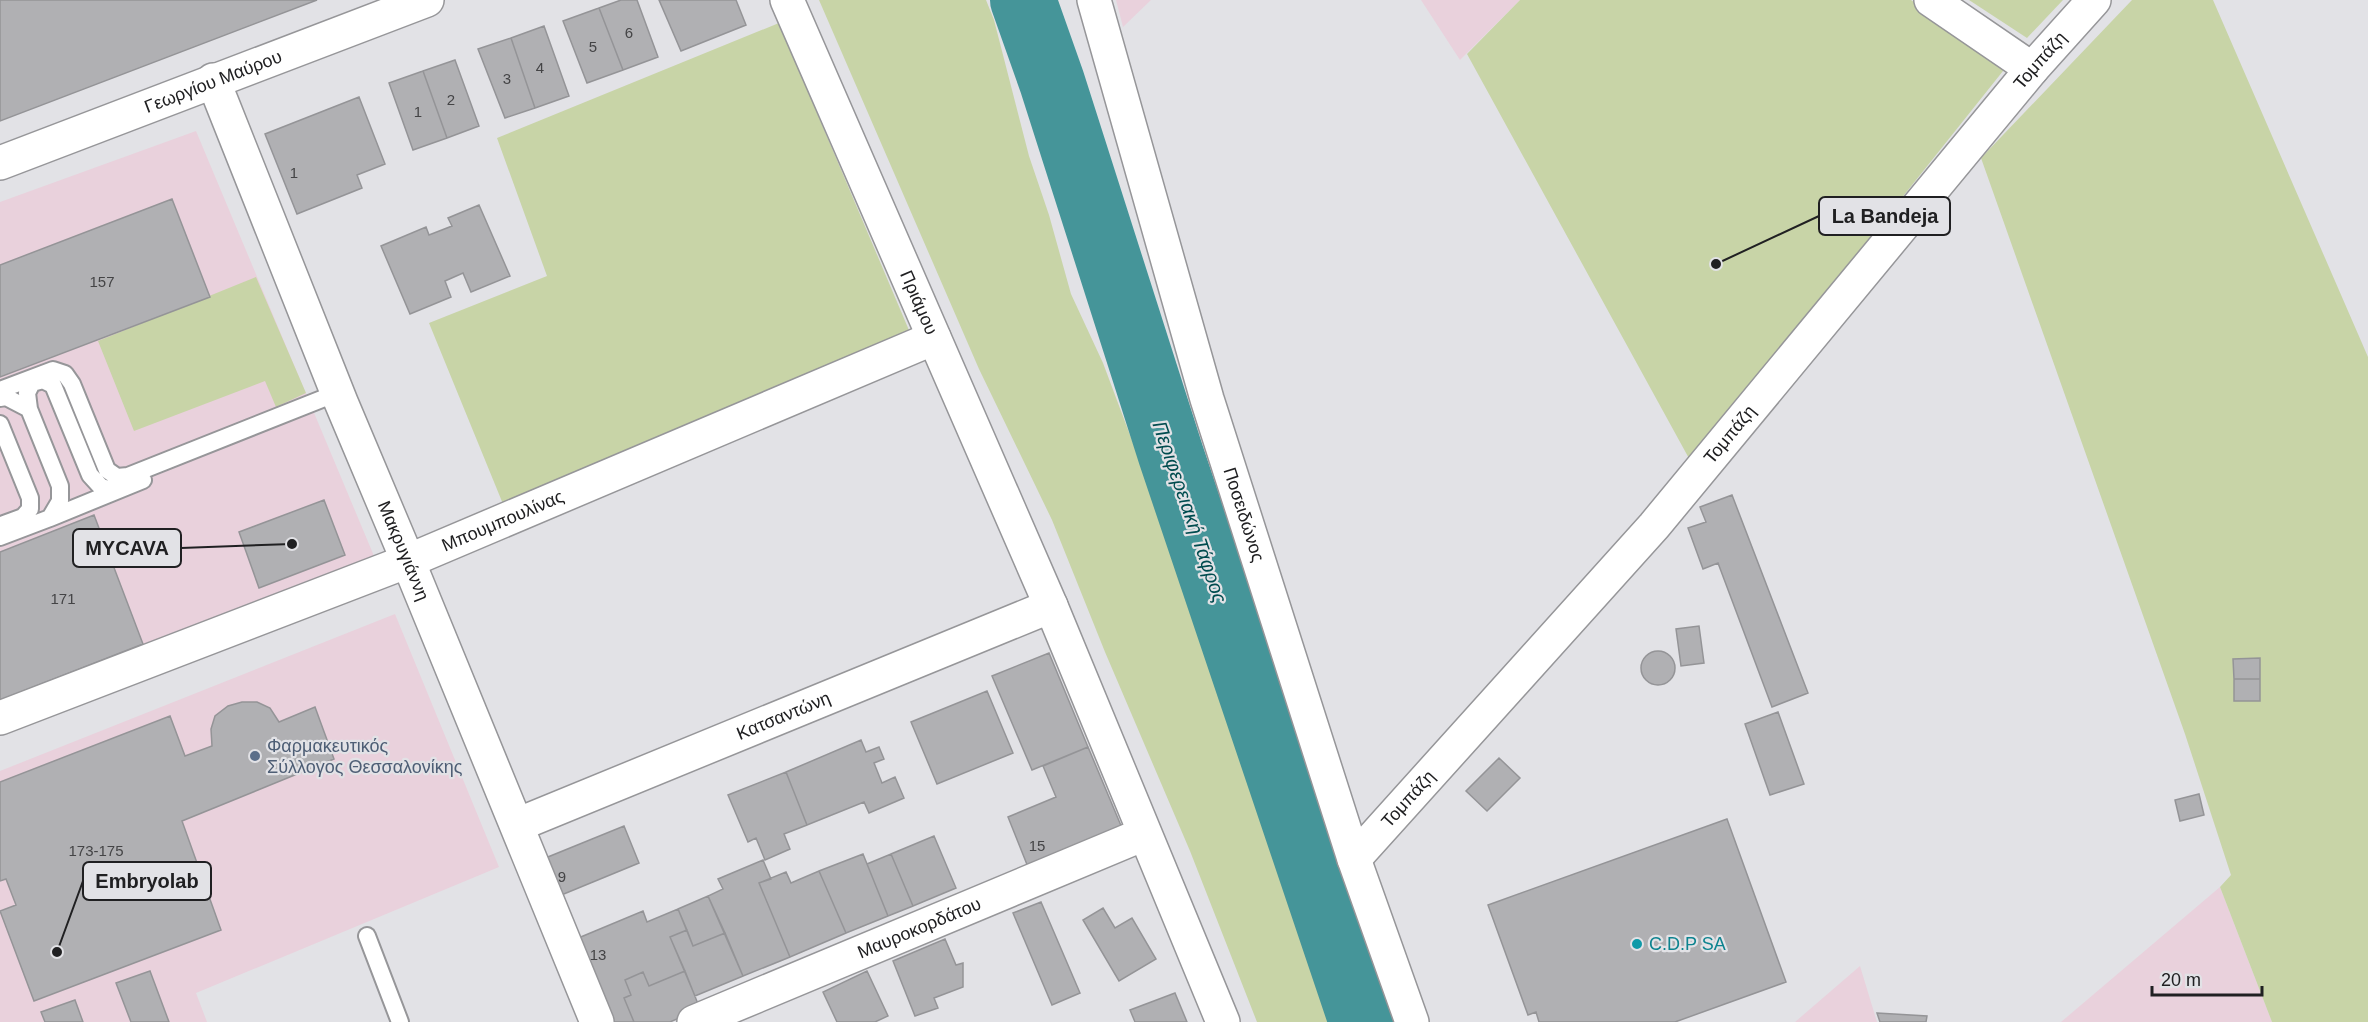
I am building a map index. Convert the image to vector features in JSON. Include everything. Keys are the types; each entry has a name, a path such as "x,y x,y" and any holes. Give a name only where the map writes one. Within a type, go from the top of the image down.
{"street":[{"name":"Γεωργίου Μαύρου","path":"0,163 427,0"},
{"name":"Πριάμου","path":"787,0 1051,606 1223,1022"},
{"path":"1931,0 2032,69"},
{"name":"Τομπάζη","path":"1354,859 1654,526 2032,69 2094,0"},
{"name":"Ποσειδώνος","path":"1097,1 1207,399 1354,859 1412,1022"},
{"name":"Μακρυγιάννη","path":"213,80 339,397 597,1022"},
{"name":"Μπουμπουλίνας","path":"0,718 408,561 934,339"},
{"name":"Κατσαντώνη","path":"517,825 1051,606"},
{"name":"Μαυροκορδάτου","path":"694,1022 1144,834"}],"lane":[{"path":"0,390 53,370 65,374 72,384 107,470 117,477 128,476 339,397"},
{"path":"50,518 60,501 60,486 29,409 27,393 32,383 43,380 53,385 90,475 101,487 116,491"},
{"path":"0,398 6,397 29,409"},
{"path":"0,537 339,397"},
{"path":"0,424 30,498 30,509 23,517 0,526"},
{"path":"367,936 400,1022"}],"shaded area":[{"path":"1116,0 1151,0 1123,27"},
{"path":"1421,0 1520,0 1460,60"},
{"path":"196,131 374,556 0,706 0,202"},
{"path":"395,614 499,867 196,993 207,1022 0,1022 0,771"},
{"path":"2220,887 2272,1022 2061,1022"},
{"path":"1860,966 1877,1022 1795,1022"}],"green space":[{"path":"819,0 986,0 994,20 1029,156 1049,215 1071,294 1103,363 1218,670 1339,1022 1257,1022 1190,851 1105,652 1052,520 979,369"},
{"path":"1520,0 1911,0 2007,66 1691,462 1467,54"},
{"path":"1969,0 2063,0 2027,38"},
{"path":"2132,0 2213,0 2368,357 2368,1022 2272,1022 2220,887 2231,875 2185,734 1981,158"},
{"path":"779,23 911,335 503,504 429,323 547,276 497,138"},
{"path":"256,277 306,393 276,407 265,381 134,431 98,341"}],"building":[{"path":"0,0 317,0 0,121"},
{"path":"621,0 637,0 658,57 623,70 599,8"},
{"path":"659,0 736,0 746,25 681,51"},
{"path":"599,8 623,70 587,83 563,21"},
{"path":"544,26 569,96 535,108 511,38"},
{"path":"511,38 535,108 505,118 478,49"},
{"path":"455,60 479,126 447,138 423,71"},
{"path":"423,71 447,138 413,150 389,83"},
{"path":"359,97 385,164 357,175 362,188 297,214 265,134"},
{"path":"172,199 210,297 0,377 0,265"},
{"path":"479,205 510,276 471,292 463,273 445,281 451,297 410,314 381,246 426,227 429,235 452,226 448,218"},
{"path":"1732,495 1808,693 1772,707 1718,563 1703,569 1688,528 1706,522 1700,507"},
{"path":"324,500 345,555 259,588 239,532"},
{"path":"94,515 143,644 0,700 0,552"},
{"path":"1699,626 1704,663 1681,666 1676,629"},
{"path":"1658,651 1670,656 1675,668 1670,680 1658,685 1646,680 1641,668 1646,656"},
{"path":"1049,653 1088,747 1032,770 992,676"},
{"path":"2260,658 2260,679 2234,679 2233,659"},
{"path":"2234,679 2260,679 2260,701 2234,701"},
{"path":"987,691 1013,753 937,784 911,722"},
{"path":"242,702 257,702 270,708 279,722 315,707 334,759 182,821 221,930 34,1001 0,911 16,905 6,879 0,881 0,782 170,716 185,756 212,746 211,729 215,716 228,706"},
{"path":"1778,712 1804,784 1770,795 1745,724"},
{"path":"861,740 866,752 879,747 884,759 874,763 882,783 895,777 904,798 869,813 864,802 807,825 786,772"},
{"path":"1088,747 1122,828 1028,867 1008,817 1056,797 1043,766"},
{"path":"1499,758 1520,778 1487,811 1466,791"},
{"path":"786,772 807,825 784,834 790,849 765,860 756,838 748,842 728,795"},
{"path":"2199,794 2204,815 2180,821 2175,800"},
{"name":"C.D.P SA","path":"1727,819 1786,982 1675,1022 1539,1022 1536,1012 1528,1015 1488,905"},
{"path":"624,826 639,863 559,896 543,859"},
{"path":"934,836 956,888 913,906 891,854"},
{"path":"863,854 888,916 846,933 819,871"},
{"path":"891,854 913,906 888,916 867,864"},
{"path":"763,860 771,879 759,883 790,957 743,976 708,896 723,889 718,879"},
{"path":"819,871 846,933 790,957 759,883 786,872 791,883"},
{"path":"708,896 725,933 693,946 678,909"},
{"path":"1041,902 1080,993 1052,1005 1013,913"},
{"path":"1103,908 1115,928 1132,918 1156,959 1119,981 1083,920"},
{"path":"678,909 687,930 670,937 685,971 649,986 643,972 625,980 631,995 624,998 634,1022 611,1022 576,939 643,911 647,922"},
{"path":"687,930 693,946 725,933 743,976 695,996 670,937"},
{"path":"945,939 956,965 963,963 963,987 934,998 938,1008 915,1016 893,961"},
{"path":"150,971 169,1022 131,1022 116,983"},
{"path":"685,971 700,1009 670,1022 634,1022 624,998 631,995 625,980 643,972 649,986"},
{"path":"867,971 888,1016 875,1022 837,1022 823,992"},
{"path":"1175,993 1187,1022 1135,1022 1130,1010"},
{"path":"75,1000 83,1022 45,1022 41,1012"},
{"path":"1877,1013 1927,1016 1926,1022 1880,1022"}],"waterway":[{"name":"Περιφερειακή Τάφρος","path":"1023,0 1052,82 1171,455 1362,1022"}],"place":[{"name":"La Bandeja","path":"1716,264"},
{"name":"MYCAVA","path":"292,544"},
{"name":"Φαρμακευτικός Σύλλογος Θεσσαλονίκης","path":"255,756"},
{"name":"C.D.P SA","path":"1637,944"},
{"name":"Embryolab","path":"57,952"}]}
